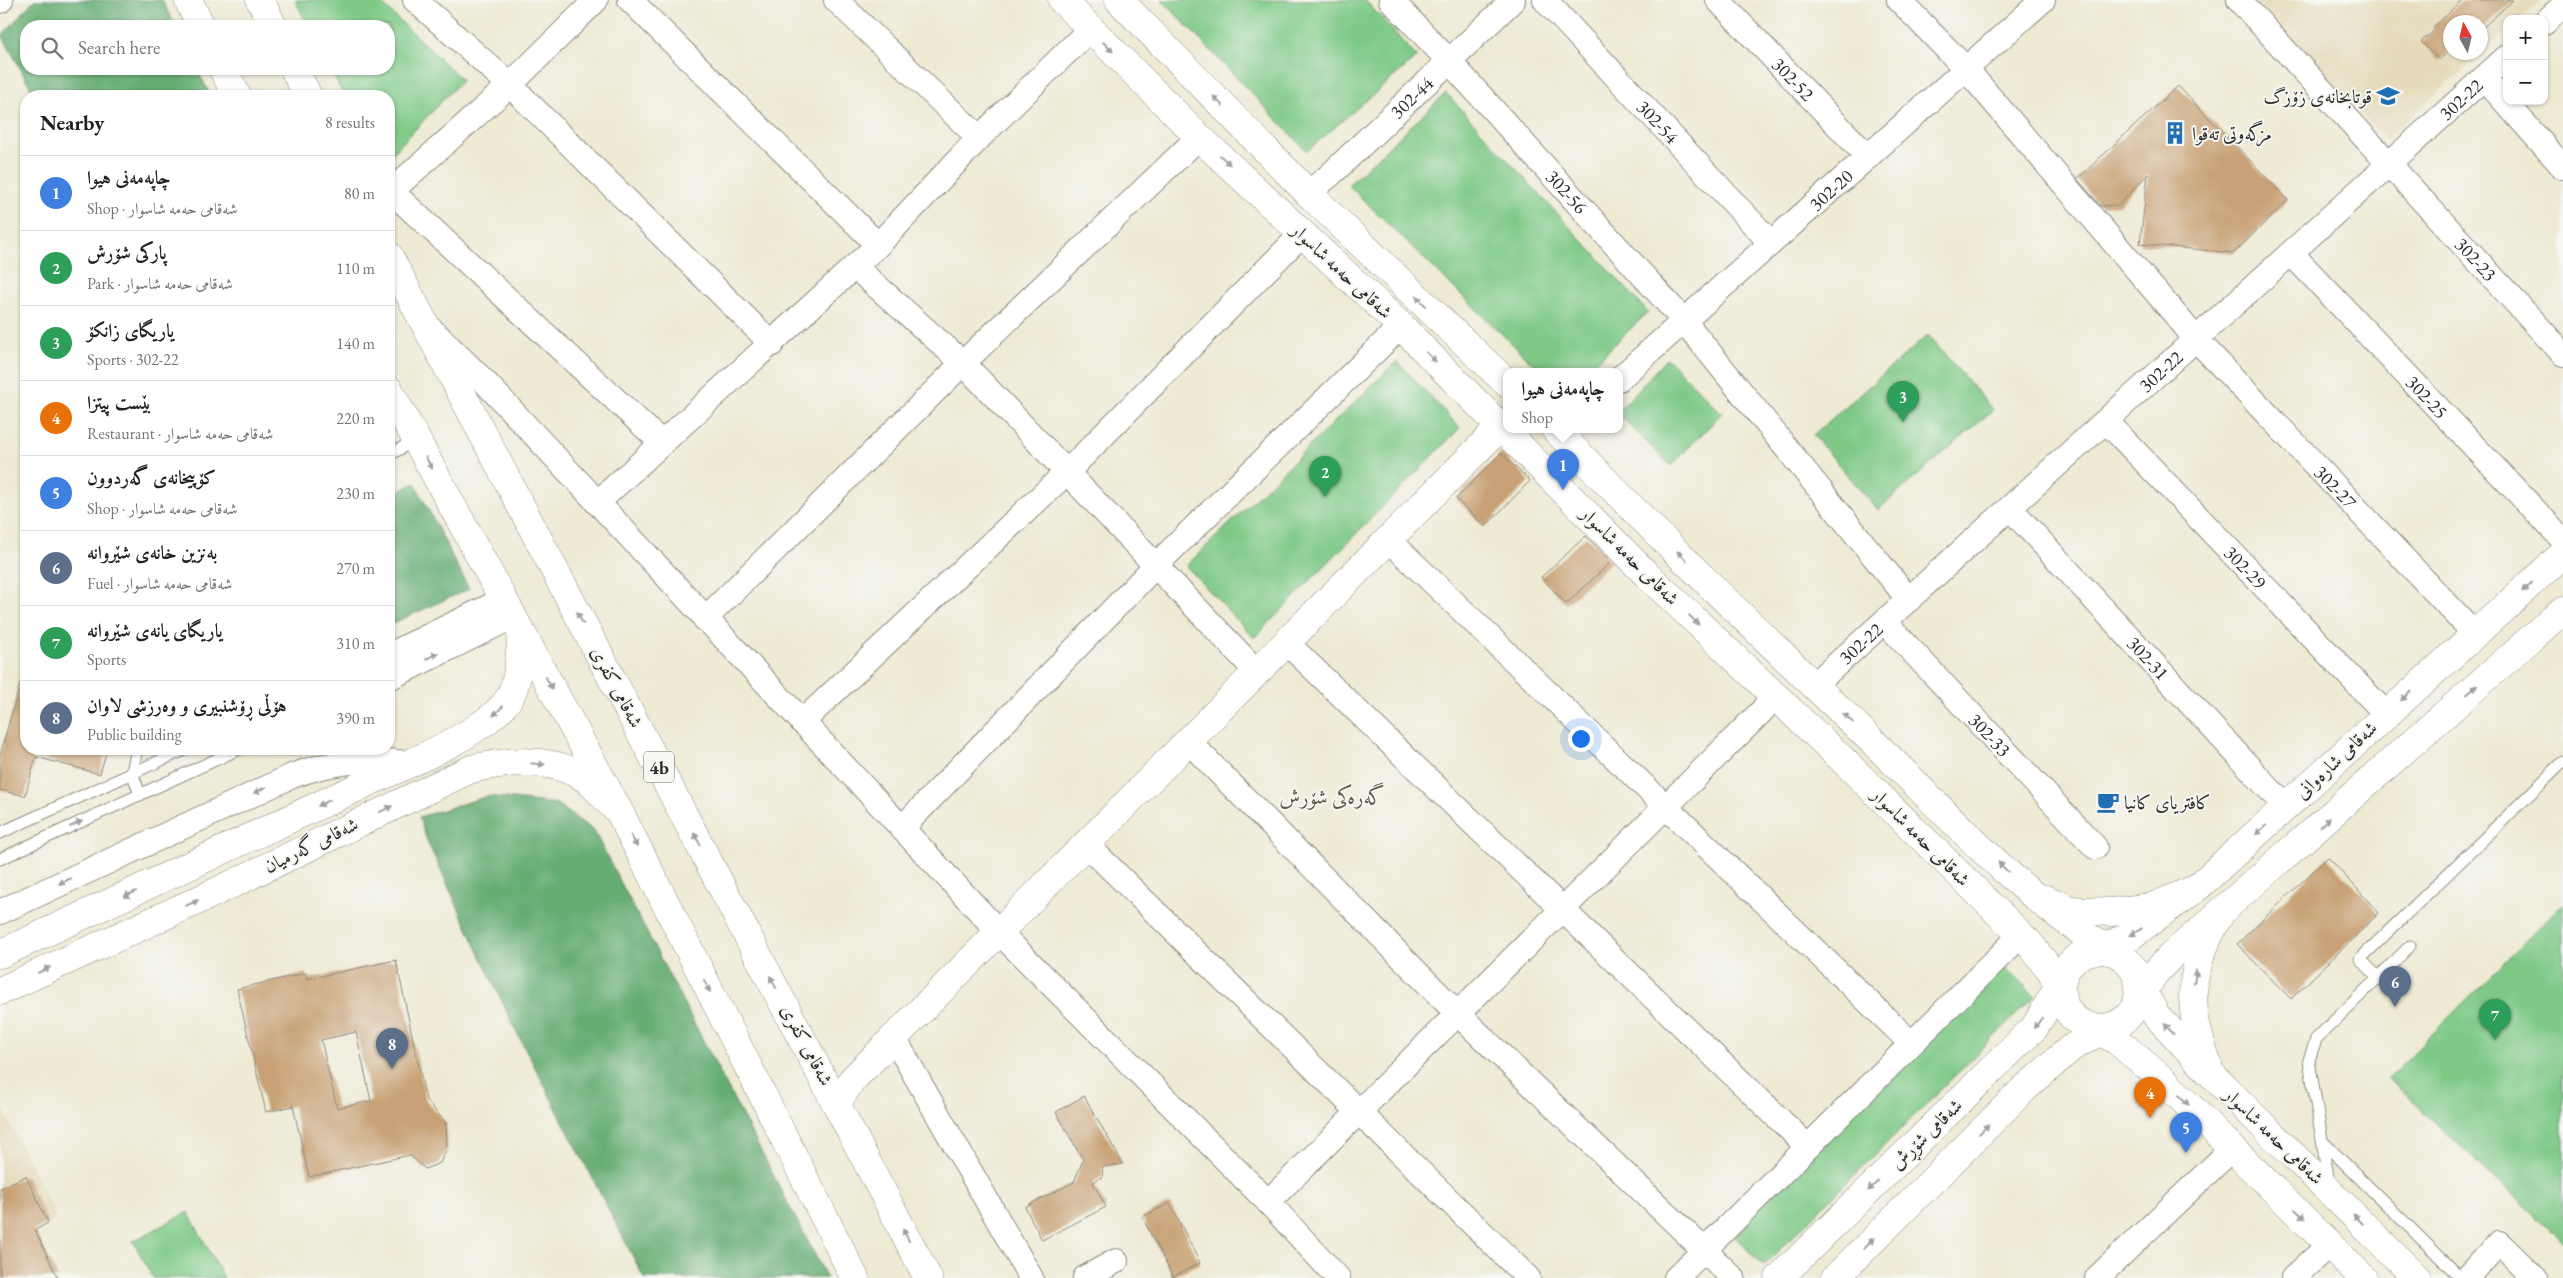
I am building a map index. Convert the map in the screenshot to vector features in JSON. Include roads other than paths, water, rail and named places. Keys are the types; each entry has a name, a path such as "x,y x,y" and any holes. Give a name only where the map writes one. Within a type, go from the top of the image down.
{"main road":[{"path":"188,0 198,20"},
{"path":"260,0 270,20"},
{"name":"شەقامی حەمە شاسوار","path":"1062,0 1199,137 1401,326 1503,429"},
{"name":"شەقامی حەمە شاسوار","path":"1119,0 1308,193 1503,379"},
{"path":"226,75 234,90"},
{"path":"297,75 305,90"},
{"name":"شەقامی کفری","path":"395,268 837,1102 928,1278"},
{"path":"395,401 620,813 856,1278"},
{"path":"837,1102 852,1080 1500,426"},
{"name":"شەقامی حەمە شاسوار","path":"1507,433 1647,575 1845,762 2021,935 2042,958 2060,986"},
{"name":"شەقامی حەمە شاسوار","path":"1561,433 1813,686 1871,739 2028,891 2068,925 2104,950"},
{"name":"شەقامی شارەوانی","path":"2104,950 2132,935 2216,871 2563,554"},
{"name":"شەقامی شارەوانی","path":"2140,993 2170,957 2563,610"},
{"name":"شەقامی گەرمیان","path":"0,954 235,846 408,763 483,724 506,703 517,676 513,616"},
{"path":"1845,762 1871,739"},
{"name":"شەقامی گەرمیان","path":"0,991 202,898 472,769 515,762 555,766 583,777 620,813"},
{"path":"2212,1075 2198,1038 2193,999 2199,957 2231,904 2216,871"},
{"path":"2028,891 2070,910 2112,912 2152,907 2193,890"},
{"path":"2104,950 2121,956 2131,964 2137,975 2140,993 2134,1011 2126,1020 2115,1026 2098,1030 2079,1023 2070,1015 2064,1005 2060,986 2067,969 2075,959 2085,953 2104,950"},
{"name":"شەقامی شۆڕش","path":"1779,1278 2035,1027 2060,986"},
{"name":"شەقامی حەمە شاسوار","path":"2140,993 2156,1015 2212,1075 2417,1278"},
{"name":"شەقامی حەمە شاسوار","path":"2098,1030 2132,1052 2364,1278"},
{"name":"شەقامی شۆڕش","path":"1837,1277 2022,1090 2071,1048 2098,1030"},
{"path":"1998,1063 2022,1090"},
{"path":"2364,1278 2388,1248"}],"street":[{"path":"416,0 510,85 772,344"},
{"path":"395,188 510,85 596,0"},
{"path":"630,0 878,245"},
{"path":"836,0 979,138"},
{"name":"302-56","path":"1391,0 1449,61 1684,322 1909,600"},
{"name":"302-44","path":"1308,193 1329,176 1513,0"},
{"name":"302-54","path":"1545,0 1771,243"},
{"name":"302-52","path":"1718,0 1868,157"},
{"name":"302-27","path":"1899,0 1966,69 2196,339 2475,634"},
{"name":"302-20","path":"1623,375 2043,0"},
{"name":"302-23","path":"2239,0 2563,354"},
{"path":"2548,19 2563,6"},
{"path":"597,503 878,245 979,138 1089,28"},
{"name":"302-22","path":"1813,686 2504,60"},
{"path":"2484,78 2563,168"},
{"path":"705,619 963,362 1199,137"},
{"path":"395,197 662,444"},
{"path":"802,722 1066,472 1292,244 1301,232"},
{"name":"302-25","path":"2291,253 2563,540"},
{"path":"855,267 963,362 1256,672"},
{"path":"420,317 485,382 999,932 1268,1202 1338,1278"},
{"path":"902,828 1156,565 1401,326"},
{"name":"302-29","path":"2106,421 2386,714"},
{"name":"302-31","path":"2010,508 2271,790 2288,805"},
{"path":"1388,539 1910,1043"},
{"path":"395,654 513,616"},
{"path":"395,675 513,616"},
{"name":"302-33","path":"1885,622 2095,847"},
{"path":"1286,642 1807,1146"},
{"path":"1268,1202 1664,805 1763,710 1772,695"},
{"path":"1188,741 1456,1012 1733,1278"},
{"path":"0,912 292,776 322,766 361,760 408,763"},
{"path":"1086,844 1356,1112 1528,1278"},
{"path":"1676,1278 1910,1043 2021,935"},
{"path":"894,1038 1031,1278"},
{"path":"2097,1278 2232,1148"},
{"path":"2468,1278 2499,1243 2535,1278"},
{"path":"2293,1278 2330,1244"},
{"path":"1084,1278 1116,1261"}],"lane":[{"path":"395,452 416,440"},
{"path":"136,755 132,772 140,794"},
{"path":"0,833 172,755"},
{"path":"0,859 227,755"},
{"path":"2378,977 2360,959 2563,762"},
{"path":"2330,1190 2309,1060 2316,1039 2410,946"},
{"path":"2323,1142 2461,1278"}],"place":[{"name":"قوتابخانه‌ی زۆزگ","path":"2388,96"},
{"name":"مزگه‌وتی ته‌قوا","path":"2175,133"},
{"name":"یاریگای زانکۆ","path":"1903,422"},
{"name":"چاپەمەنی هیوا","path":"1563,490"},
{"name":"پارکی شۆرش","path":"1325,497"},
{"name":"کافتریای کانیا","path":"2108,802"},
{"name":"بەنزین خانەی شێروانە","path":"2395,1007"},
{"name":"یاریگای یانەی شێروانە","path":"2495,1040"},
{"name":"هۆڵی ڕۆشنبیری و وەرزشی لاوان","path":"392,1069"},
{"name":"بێست پیتزا","path":"2150,1118"},
{"name":"کۆپیخانەی گەردوون","path":"2186,1153"}],"district":[{"name":"گەرەکی شۆرش","path":"1332,796"}]}
